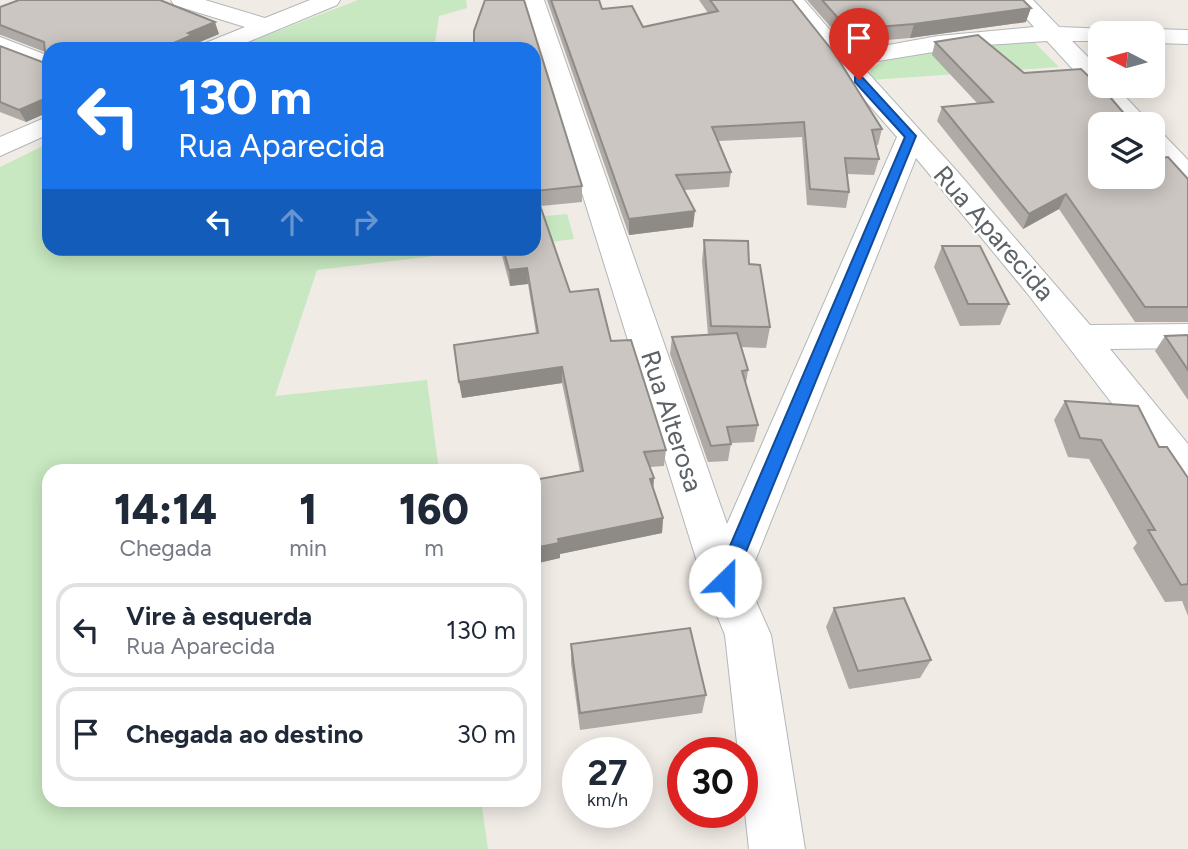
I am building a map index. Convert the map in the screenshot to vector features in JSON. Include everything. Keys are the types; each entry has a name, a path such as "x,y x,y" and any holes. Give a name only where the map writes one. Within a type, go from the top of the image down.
{"street":[{"path":"181,0 266,26"},
{"path":"228,42 329,0"},
{"name":"Rua Alterosa","path":"533,0 725,581 748,635 777,849"},
{"name":"Rua Aparecida","path":"793,0 841,61 911,136 1083,337 1188,473"},
{"path":"1021,0 1088,71"},
{"path":"841,61 958,40 1050,32 1088,33"},
{"path":"1166,36 1188,37"},
{"path":"0,44 42,62"},
{"path":"1113,98 1127,112"},
{"path":"0,148 42,127"},
{"path":"725,581 911,136"},
{"path":"1165,152 1188,176"},
{"path":"1083,337 1188,336"}],"green space":[{"path":"358,0 466,0 467,8 439,16 435,42 249,42"},
{"path":"1033,41 1059,67 871,80 870,68 889,59 929,48"},
{"path":"42,146 42,256 434,256 317,270 275,396 427,380 438,464 42,464 42,807 482,807 488,849 0,849 0,167"},
{"path":"567,214 574,239 541,243 541,216"}],"building":[{"path":"19,0 160,0 215,22 188,33 192,35 176,42 44,42 0,25 0,7"},
{"path":"485,0 524,0 537,42 474,42 474,31"},
{"path":"551,0 599,0 602,9 632,6 643,27 718,11 710,0 792,0 835,54 882,129 872,130 879,159 845,158 849,192 810,189 804,122 712,127 731,172 676,175 695,211 629,219"},
{"path":"822,0 1023,0 1031,8 866,28 867,32 853,35"},
{"path":"978,35 1024,73 1081,69 1088,76 1088,98 1111,98 1123,112 1088,112 1088,189 1165,189 1165,158 1168,157 1188,179 1188,307 1145,307 1066,194 1029,214 942,107 993,102 935,42"},
{"path":"0,46 42,62 42,100 19,110 0,102"},
{"path":"541,55 582,186 541,190"},
{"path":"541,208 570,292 598,289 611,341 631,340 666,450 644,452 654,478 650,479 663,518 558,539 559,543 541,547 541,479 583,471 562,367 459,382 454,345 538,333 527,268 509,270 505,256 541,256"},
{"path":"704,240 748,241 749,264 760,265 770,327 711,326"},
{"path":"942,246 980,246 1009,304 968,304"},
{"path":"737,333 748,370 742,371 758,425 727,427 731,444 711,446 672,337"},
{"path":"1188,335 1188,370 1165,336"},
{"path":"1065,401 1138,406 1159,447 1167,447 1188,478 1188,584 1181,585 1148,530 1155,530 1101,440 1080,438"},
{"path":"904,598 931,660 858,671 834,608"},
{"path":"690,628 706,695 580,713 571,644"}],"route":[{"path":"725,581 911,136 859,80"}]}
